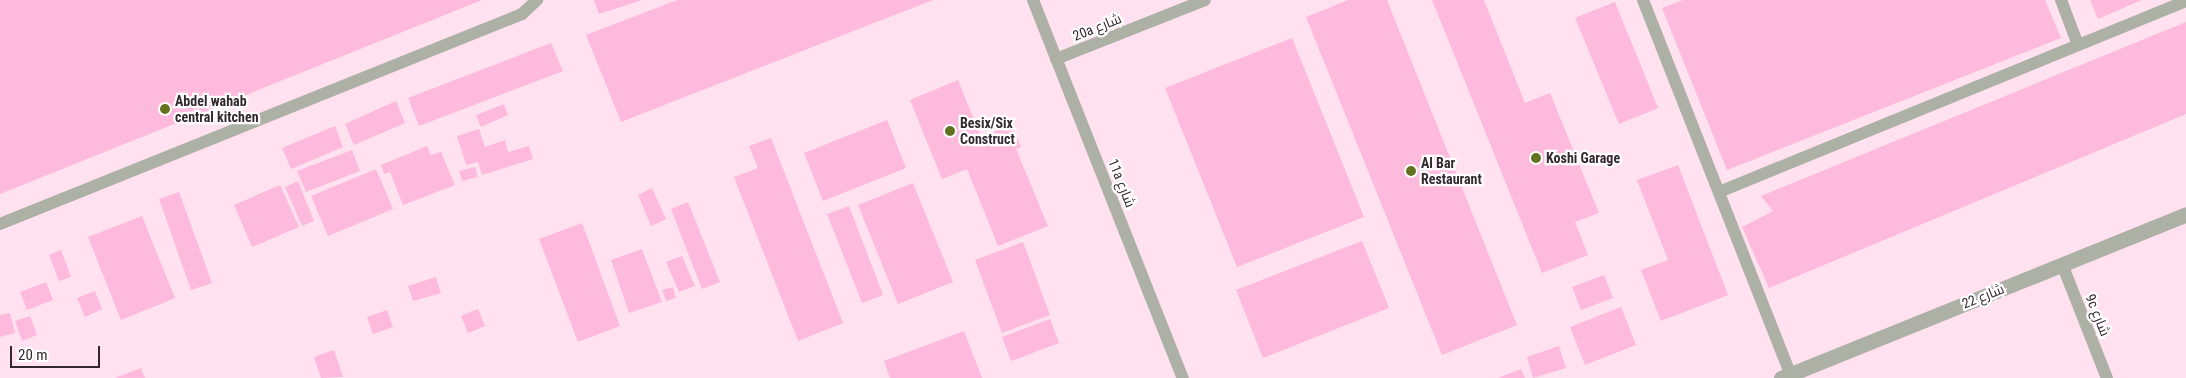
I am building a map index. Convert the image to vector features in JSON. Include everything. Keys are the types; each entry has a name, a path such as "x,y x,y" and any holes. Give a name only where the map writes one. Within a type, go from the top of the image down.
{"street":[{"name":"شارع 22","path":"1786,376 2186,214"}],"lane":[{"path":"0,224 522,14 537,0"},
{"name":"11a شارع","path":"1032,0 1183,378"},
{"name":"20a شارع","path":"1056,59 1205,0"},
{"path":"1643,0 1719,192 1786,376"},
{"path":"2061,0 2078,45"},
{"path":"1719,192 2186,1"},
{"name":"9c شارع","path":"2062,264 2107,378"}],"shaded area":[{"path":"0,0 2186,0 2186,378 0,378"}],"building":[{"path":"0,0 482,0 0,194"},
{"path":"594,0 642,0 599,14"},
{"path":"677,0 933,0 621,122 586,35"},
{"name":"Al Bar Restaurant","path":"1348,0 1387,0 1517,325 1442,355 1306,17"},
{"name":"Koshi Garage","path":"1432,0 1484,0 1525,103 1550,93 1599,213 1575,222 1588,255 1542,273"},
{"path":"1683,0 2045,0 2061,38 1727,170 1662,8"},
{"path":"2090,0 2142,0 2098,19"},
{"path":"1615,2 1658,108 1619,124 1575,18"},
{"path":"2186,22 2186,114 1769,288 1742,227 1773,211 1761,196"},
{"path":"1292,38 1364,217 1237,267 1165,88"},
{"path":"551,43 563,71 419,126 408,98"},
{"path":"958,80 981,137 1012,124 1021,147 1016,149 1048,226 998,246 967,169 942,179 910,100"},
{"path":"396,101 405,123 354,145 345,124"},
{"path":"504,104 508,115 481,127 476,115"},
{"path":"887,120 906,168 823,201 804,153"},
{"path":"335,126 343,147 291,169 282,148"},
{"path":"479,129 485,147 505,140 508,152 529,146 533,159 482,175 478,162 466,165 457,136"},
{"path":"771,138 843,323 798,341 734,177 758,168 749,146"},
{"path":"427,146 431,155 441,152 455,185 403,205 390,172 384,174 381,165"},
{"path":"352,150 360,171 306,192 297,171"},
{"path":"1678,165 1728,295 1661,321 1641,270 1668,260 1637,180"},
{"path":"475,167 478,177 462,181 459,171"},
{"path":"376,169 393,209 328,236 311,196"},
{"path":"298,181 314,221 302,226 285,187"},
{"path":"913,183 953,282 898,304 858,205"},
{"path":"280,185 299,227 252,247 234,205"},
{"path":"652,188 666,219 651,226 638,195"},
{"path":"179,192 212,283 191,290 159,199"},
{"path":"688,202 720,282 702,289 671,209"},
{"path":"849,206 883,295 862,303 827,214"},
{"path":"142,216 175,298 121,320 88,237"},
{"path":"582,223 620,326 578,342 539,239"},
{"path":"1362,241 1389,308 1263,358 1236,290"},
{"path":"1023,242 1050,315 1002,333 975,260"},
{"path":"642,249 662,302 629,313 611,260"},
{"path":"61,250 71,277 59,281 49,255"},
{"path":"682,256 695,286 679,292 666,262"},
{"path":"1604,275 1613,298 1581,310 1572,287"},
{"path":"436,277 441,293 413,301 408,286"},
{"path":"46,282 53,300 27,310 20,292"},
{"path":"673,287 676,298 666,301 662,290"},
{"path":"95,291 102,309 85,317 77,298"},
{"path":"1621,307 1636,345 1585,365 1570,327"},
{"path":"478,309 485,326 468,333 461,316"},
{"path":"387,310 393,327 373,334 367,317"},
{"path":"10,313 15,333 0,337 0,315"},
{"path":"30,316 37,335 22,341 15,321"},
{"path":"1050,319 1059,343 1011,361 1002,337"},
{"path":"964,331 982,378 890,378 884,361"},
{"path":"1559,346 1566,368 1533,378 1527,357"},
{"path":"334,350 343,377 321,378 314,357"},
{"path":"141,368 145,378 115,378"},
{"path":"1521,369 1525,378 1498,378"}],"place":[{"name":"Abdel wahab central kitchen","path":"165,109"},
{"name":"Besix/Six Construct","path":"950,131"},
{"name":"Koshi Garage","path":"1536,158"},
{"name":"Al Bar Restaurant","path":"1411,171"}]}
